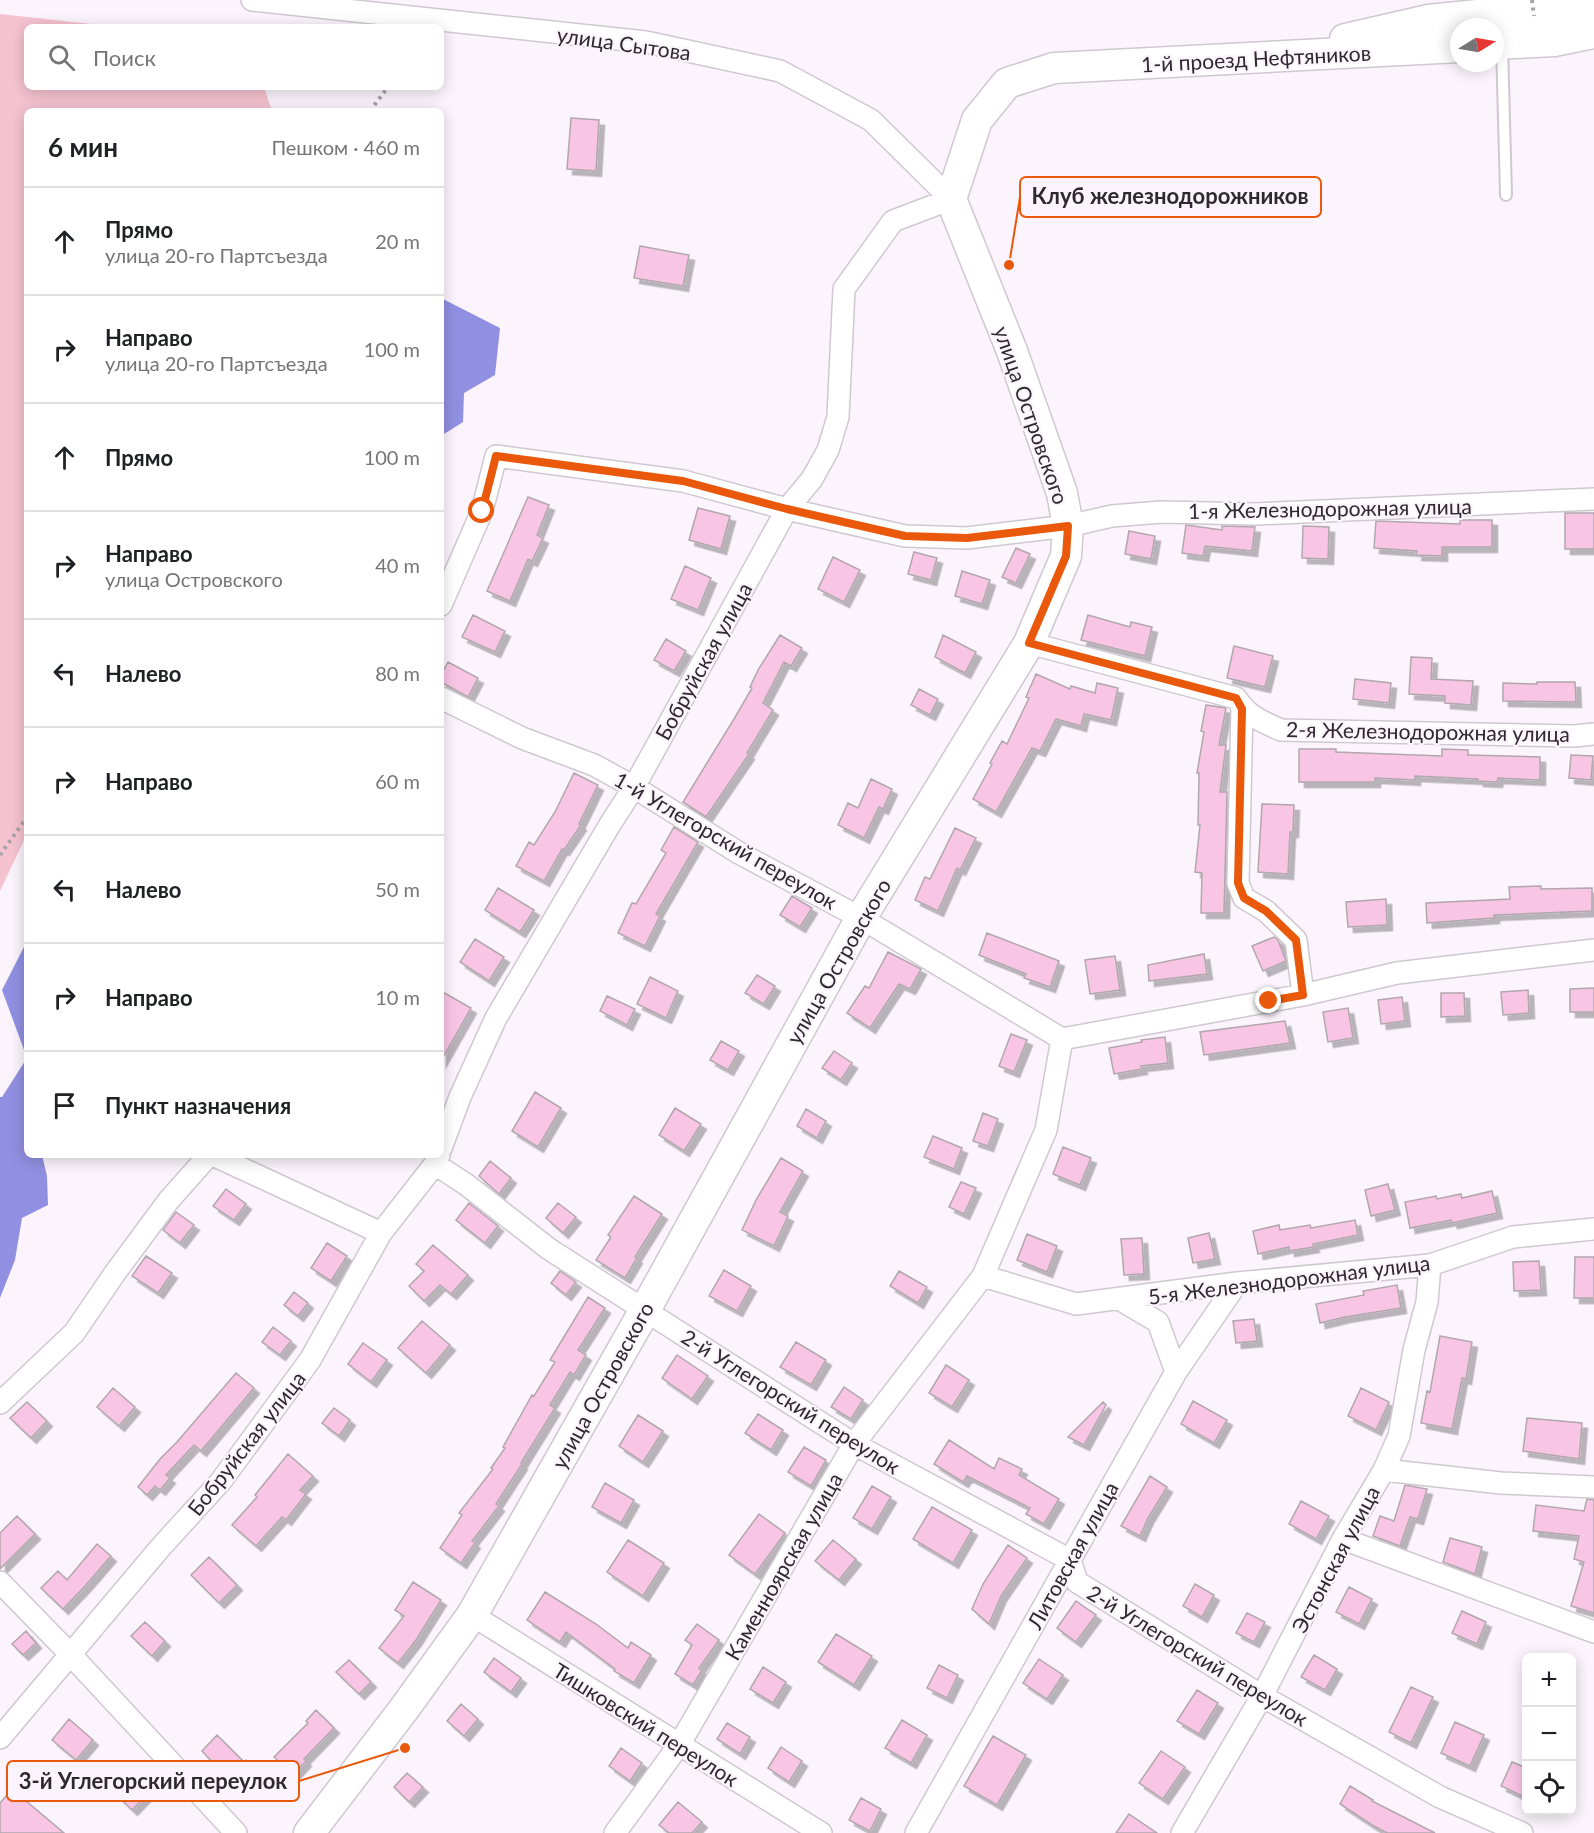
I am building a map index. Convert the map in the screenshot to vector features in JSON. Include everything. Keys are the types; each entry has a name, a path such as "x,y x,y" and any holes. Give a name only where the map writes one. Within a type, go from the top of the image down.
{"street":[{"name":"улица Сытова","path":"252,0 646,42 780,71 871,120 951,199"},
{"path":"1262,59 1428,20 1487,14 1594,13"},
{"path":"1504,44 1554,40 1594,33"},
{"name":"1-й проезд Нефтяников","path":"951,199 976,120 1007,83 1054,68 1262,59 1450,47"},
{"name":"Бобруйская улица","path":"444,1140 460,1097 496,1018 634,787 787,509 812,479 828,450 838,417 844,289 893,221 951,199"},
{"name":"улица Островского","path":"309,1833 404,1709 472,1615 645,1310 861,918 1029,643 1066,556 1068,526 1062,493 1016,362 951,199"},
{"name":"1-я Железнодорожная улица","path":"444,598 482,511 496,456 683,481 787,509 905,536 967,538 1068,526 1112,516 1161,512 1256,514 1594,499"},
{"name":"2-я Железнодорожная улица","path":"1029,643 1236,698 1242,709 1255,719 1281,730 1574,736 1594,734"},
{"name":"1-й Углегорский переулок","path":"444,699 522,738 594,765 634,787 739,853 861,918 1062,1039"},
{"path":"1242,709 1238,883 1244,898 1266,911 1296,940 1303,995"},
{"path":"1062,1039 1303,995 1397,973 1594,950"},
{"name":"Каменноярская улица","path":"615,1833 679,1745 854,1444 983,1276 1046,1131 1062,1039"},
{"path":"0,1403 74,1333 169,1200 208,1158"},
{"path":"218,1158 381,1233"},
{"name":"Бобруйская улица","path":"0,1738 160,1548 228,1472 309,1360 381,1233 437,1158"},
{"name":"2-й Углегорский переулок","path":"440,1158 467,1185 549,1249 854,1444 1070,1560 1077,1582 1262,1696 1440,1797 1522,1833"},
{"name":"5-я Железнодорожная улица","path":"983,1276 1076,1304 1237,1283 1430,1265 1513,1237 1594,1229"},
{"name":"Эстонская улица","path":"1182,1833 1262,1696 1343,1539 1384,1470 1400,1436 1414,1350 1427,1302 1430,1265"},
{"name":"Литовская улица","path":"916,1833 1176,1372 1237,1283"},
{"path":"1119,1299 1158,1322 1176,1372"},
{"path":"1384,1470 1501,1483 1594,1487"},
{"path":"1343,1539 1594,1632"},
{"path":"0,1582 236,1833"},
{"name":"Тишковский переулок","path":"472,1615 821,1833"}],"lane":[{"path":"1500,72 1506,195"}],"path":[{"path":"1532,0 1534,16"},
{"path":"372,108 386,90"},
{"path":"0,855 24,821"}],"shaded area":[{"path":"0,14 92,24 24,24 24,90 265,90 271,108 24,108 24,840 0,891"},
{"path":"444,300 500,328 495,375 464,393 463,422 444,434"},
{"path":"24,947 24,1050 2,990"},
{"path":"24,1063 24,1158 43,1158 47,1176 48,1205 22,1218 15,1260 0,1298 0,1097"}],"building":[{"path":"571,118 599,120 596,171 567,169"},
{"path":"640,246 689,255 683,286 634,278"},
{"path":"528,497 549,505 537,535 543,538 532,561 528,559 510,601 487,591"},
{"path":"698,508 730,516 721,549 689,540"},
{"path":"1565,513 1594,513 1594,549 1565,549"},
{"path":"1460,520 1492,520 1492,547 1442,547 1442,556 1416,555 1417,551 1374,548 1376,521 1460,524"},
{"path":"1186,525 1222,530 1222,526 1255,527 1252,551 1205,546 1203,556 1182,553"},
{"path":"1303,526 1329,527 1328,559 1302,558"},
{"path":"1129,531 1155,536 1151,559 1125,554"},
{"path":"1016,548 1030,554 1016,583 1002,577"},
{"path":"914,552 937,558 931,580 908,574"},
{"path":"833,557 860,570 844,602 818,589"},
{"path":"685,566 711,578 698,610 671,599"},
{"path":"962,571 990,580 982,604 955,596"},
{"path":"473,615 505,631 495,652 462,637"},
{"path":"1088,615 1130,627 1131,622 1152,627 1145,656 1081,640"},
{"path":"780,635 802,648 791,666 784,662 763,703 773,710 747,753 749,754 706,817 683,802 734,719 752,688 750,687 758,670"},
{"path":"943,635 976,652 965,673 935,657"},
{"path":"666,639 686,651 674,671 654,660"},
{"path":"1234,646 1273,656 1265,687 1227,678"},
{"path":"1411,657 1432,658 1431,679 1473,681 1471,705 1445,703 1445,696 1409,694"},
{"path":"448,662 478,678 468,697 444,684 444,669"},
{"path":"1036,674 1070,689 1071,686 1095,693 1097,683 1118,688 1111,720 1084,714 1081,726 1056,719 1040,751 1032,748 996,812 973,799 1002,741 1007,744 1029,698 1026,697"},
{"path":"1355,679 1391,683 1389,703 1353,699"},
{"path":"1537,682 1575,682 1576,702 1503,701 1503,683 1537,684"},
{"path":"919,689 938,699 930,715 911,705"},
{"path":"1206,705 1226,708 1219,745 1226,745 1220,792 1227,792 1224,913 1201,913 1202,873 1195,872 1200,825 1198,825 1199,773 1197,773"},
{"path":"1299,749 1336,749 1336,752 1442,756 1442,749 1468,750 1468,755 1540,757 1540,780 1498,778 1497,782 1415,776 1415,780 1375,778 1375,782 1299,782"},
{"path":"1571,755 1593,756 1591,780 1569,778"},
{"path":"574,773 598,785 579,824 581,825 564,850 562,849 544,881 516,866 529,842 534,845 555,812"},
{"path":"871,779 892,789 883,809 879,807 864,838 838,825 848,803 858,808"},
{"path":"1262,804 1294,805 1288,874 1258,872"},
{"path":"674,827 698,842 656,914 660,916 645,946 618,933 632,903 636,904 666,853 661,850"},
{"path":"955,828 976,838 960,870 957,868 938,911 915,900 925,877 930,879"},
{"path":"1541,886 1541,889 1592,888 1592,911 1494,915 1494,918 1427,923 1426,903 1510,899 1509,887"},
{"path":"498,888 534,910 520,932 485,910"},
{"path":"792,896 812,908 800,927 780,915"},
{"path":"1386,899 1387,925 1348,927 1346,902"},
{"path":"987,933 1059,961 1050,987 1024,978 1026,974 979,955"},
{"path":"1274,937 1278,940 1286,961 1263,971 1252,946"},
{"path":"475,939 504,957 489,981 460,962"},
{"path":"888,952 921,969 910,989 899,984 870,1028 847,1013 865,986 869,988"},
{"path":"1204,954 1207,974 1149,981 1148,965"},
{"path":"1115,956 1120,990 1090,994 1085,960"},
{"path":"757,975 775,986 764,1004 745,993"},
{"path":"650,977 678,991 666,1018 637,1004"},
{"path":"1594,988 1594,1012 1570,1012 1570,989"},
{"path":"1528,990 1529,1013 1503,1015 1501,992"},
{"path":"444,993 471,1008 444,1056"},
{"path":"1441,993 1464,993 1465,1016 1441,1017"},
{"path":"607,996 635,1009 627,1025 600,1011"},
{"path":"1402,997 1405,1021 1381,1024 1378,1000"},
{"path":"1348,1008 1353,1038 1328,1042 1323,1012"},
{"path":"1285,1021 1290,1043 1204,1055 1200,1032"},
{"path":"1011,1034 1027,1040 1014,1072 999,1066"},
{"path":"1165,1037 1168,1063 1141,1066 1142,1069 1114,1074 1109,1048"},
{"path":"721,1041 739,1051 728,1070 710,1060"},
{"path":"834,1051 852,1063 841,1080 822,1068"},
{"path":"535,1092 561,1108 538,1147 512,1131"},
{"path":"675,1108 701,1124 684,1151 659,1135"},
{"path":"806,1109 826,1121 817,1138 797,1126"},
{"path":"983,1113 998,1119 988,1146 973,1141"},
{"path":"933,1136 962,1148 954,1169 924,1157"},
{"path":"1063,1147 1091,1158 1080,1185 1053,1174"},
{"path":"781,1158 803,1171 780,1212 788,1216 774,1246 742,1230 756,1200"},
{"path":"490,1161 511,1178 499,1194 479,1176"},
{"path":"961,1182 976,1188 964,1214 949,1207"},
{"path":"1388,1184 1395,1210 1371,1216 1365,1190"},
{"path":"226,1189 246,1204 234,1220 213,1206"},
{"path":"1492,1191 1497,1213 1452,1223 1451,1220 1410,1228 1405,1202 1461,1194 1462,1198"},
{"path":"634,1196 662,1214 635,1257 637,1258 625,1278 596,1260 611,1237 608,1235"},
{"path":"469,1203 498,1226 485,1243 456,1220"},
{"path":"558,1203 576,1217 563,1233 546,1218"},
{"path":"176,1212 194,1225 180,1243 163,1230"},
{"path":"1355,1220 1358,1235 1313,1244 1314,1247 1289,1251 1289,1247 1258,1254 1253,1231 1279,1225 1280,1230 1310,1225 1311,1228"},
{"path":"1209,1233 1215,1259 1193,1263 1188,1238"},
{"path":"1027,1234 1057,1246 1047,1272 1017,1260"},
{"path":"1142,1238 1144,1274 1124,1275 1121,1239"},
{"path":"327,1243 347,1256 331,1281 311,1268"},
{"path":"433,1245 468,1275 451,1294 440,1285 424,1301 409,1286 424,1271 416,1264"},
{"path":"146,1256 172,1273 158,1293 132,1276"},
{"path":"1575,1257 1594,1257 1594,1298 1574,1298"},
{"path":"1539,1261 1541,1290 1514,1291 1513,1262"},
{"path":"724,1270 751,1286 737,1311 709,1296"},
{"path":"560,1271 576,1282 566,1295 551,1283"},
{"path":"899,1271 927,1287 918,1303 890,1286"},
{"path":"1397,1285 1401,1308 1320,1323 1316,1304 1364,1295 1363,1291"},
{"path":"294,1292 308,1303 298,1316 284,1305"},
{"path":"588,1297 605,1308 578,1350 586,1355 574,1375 570,1372 550,1405 555,1408 496,1504 499,1506 472,1541 475,1543 461,1563 440,1548 462,1515 459,1513 493,1469 491,1468 505,1448 503,1447 532,1395 534,1396 555,1362 550,1360"},
{"path":"1254,1319 1257,1341 1236,1343 1233,1321"},
{"path":"422,1321 450,1345 426,1373 398,1348"},
{"path":"273,1327 291,1341 280,1355 262,1342"},
{"path":"1440,1336 1472,1342 1466,1379 1462,1378 1452,1429 1421,1423 1427,1391 1430,1392"},
{"path":"796,1342 826,1360 811,1385 780,1367"},
{"path":"363,1343 387,1360 371,1382 348,1364"},
{"path":"677,1355 708,1376 692,1399 662,1378"},
{"path":"946,1365 969,1380 952,1407 929,1393"},
{"path":"236,1373 254,1388 201,1451 194,1445 166,1475 170,1478 160,1490 155,1486 147,1495 138,1487"},
{"path":"844,1387 863,1400 851,1419 831,1407"},
{"path":"113,1388 135,1407 119,1426 97,1407"},
{"path":"1361,1388 1389,1402 1376,1430 1348,1416"},
{"path":"1193,1401 1227,1420 1214,1443 1181,1424"},
{"path":"27,1402 47,1421 31,1438 10,1418"},
{"path":"1103,1402 1106,1405 1084,1445 1068,1437"},
{"path":"334,1408 350,1420 339,1436 322,1423"},
{"path":"758,1414 783,1430 771,1450 745,1433"},
{"path":"638,1415 663,1431 643,1462 619,1446"},
{"path":"1527,1418 1582,1423 1579,1459 1523,1451"},
{"path":"949,1440 994,1469 999,1458 1022,1469 1019,1475 1059,1499 1044,1524 1026,1514 1030,1508 967,1476 963,1482 934,1464"},
{"path":"804,1447 826,1460 811,1486 788,1472"},
{"path":"288,1454 313,1476 300,1490 306,1494 286,1520 282,1517 256,1546 232,1525 257,1497 255,1495"},
{"path":"1150,1476 1167,1487 1140,1536 1121,1526"},
{"path":"605,1483 634,1500 621,1523 592,1507"},
{"path":"1405,1485 1427,1489 1418,1519 1410,1517 1400,1546 1373,1536 1380,1516 1394,1521"},
{"path":"872,1486 891,1497 872,1529 853,1518"},
{"path":"1587,1499 1594,1500 1594,1613 1571,1606 1584,1562 1574,1559 1579,1536 1533,1531 1536,1505 1584,1511"},
{"path":"1301,1501 1329,1516 1316,1539 1289,1524"},
{"path":"932,1507 972,1530 953,1563 913,1539"},
{"path":"759,1514 785,1533 755,1574 729,1555"},
{"path":"17,1516 35,1534 0,1569 0,1533"},
{"path":"1450,1538 1482,1547 1475,1574 1443,1562"},
{"path":"628,1540 664,1563 643,1596 607,1572"},
{"path":"833,1540 856,1559 839,1580 815,1561"},
{"path":"97,1544 111,1556 63,1609 41,1588 58,1571 67,1580"},
{"path":"1008,1545 1027,1558 1001,1596 989,1624 972,1609 983,1584"},
{"path":"209,1557 237,1585 219,1603 191,1575"},
{"path":"413,1582 441,1600 416,1640 398,1663 379,1648 404,1616 395,1610"},
{"path":"1195,1584 1214,1595 1202,1617 1183,1606"},
{"path":"1349,1587 1372,1599 1359,1624 1336,1612"},
{"path":"545,1592 596,1624 628,1648 631,1642 651,1655 634,1683 614,1671 615,1669 566,1632 560,1642 527,1620"},
{"path":"1076,1601 1096,1615 1076,1642 1057,1628"},
{"path":"1462,1611 1486,1622 1477,1644 1452,1633"},
{"path":"1247,1613 1265,1622 1254,1642 1236,1633"},
{"path":"145,1622 165,1641 152,1656 131,1636"},
{"path":"697,1624 719,1640 699,1668 702,1670 693,1685 675,1674 692,1645 685,1640"},
{"path":"26,1631 36,1643 23,1655 12,1644"},
{"path":"836,1634 872,1656 854,1685 818,1662"},
{"path":"1314,1655 1337,1669 1325,1690 1301,1677"},
{"path":"494,1658 521,1678 511,1692 484,1672"},
{"path":"1039,1659 1063,1675 1047,1699 1023,1683"},
{"path":"349,1660 371,1682 359,1694 336,1672"},
{"path":"939,1665 958,1675 947,1698 927,1688"},
{"path":"763,1667 786,1682 773,1703 750,1689"},
{"path":"1411,1687 1433,1697 1411,1743 1389,1732"},
{"path":"1197,1690 1218,1703 1199,1734 1177,1721"},
{"path":"461,1704 478,1719 464,1736 447,1721"},
{"path":"316,1710 334,1728 304,1759 306,1761 293,1775 274,1757 308,1723 306,1721"},
{"path":"69,1719 93,1740 76,1760 52,1740"},
{"path":"902,1720 927,1735 911,1763 885,1748"},
{"path":"1455,1722 1484,1735 1470,1766 1441,1753"},
{"path":"727,1723 750,1737 740,1754 717,1739"},
{"path":"217,1735 244,1762 246,1760 263,1779 244,1796 202,1751"},
{"path":"993,1736 1026,1755 997,1805 964,1786"},
{"path":"781,1747 802,1761 789,1782 768,1768"},
{"path":"621,1748 642,1763 630,1781 609,1766"},
{"path":"1161,1751 1185,1767 1163,1799 1139,1783"},
{"path":"125,1762 153,1788 132,1810 105,1784"},
{"path":"1512,1762 1522,1766 1522,1796 1501,1786"},
{"path":"407,1773 423,1787 409,1802 394,1787"},
{"path":"1350,1786 1372,1801 1435,1833 1387,1833 1372,1825 1340,1804"},
{"path":"12,1789 64,1833 0,1833 0,1803"},
{"path":"861,1798 881,1809 870,1831 849,1820"},
{"path":"678,1802 702,1822 692,1833 669,1833 659,1825"},
{"path":"1129,1814 1157,1833 1116,1833"}],"place":[{"name":"Клуб железнодорожников","path":"1009,265"},
{"name":"3-й Углегорский переулок","path":"405,1748"}],"route":[{"path":"482,511 496,456 683,481 787,509 905,536 967,538 1068,526 1066,556 1029,643 1236,698 1242,709 1238,883 1244,898 1266,911 1296,940 1303,995 1269,1001"}]}
